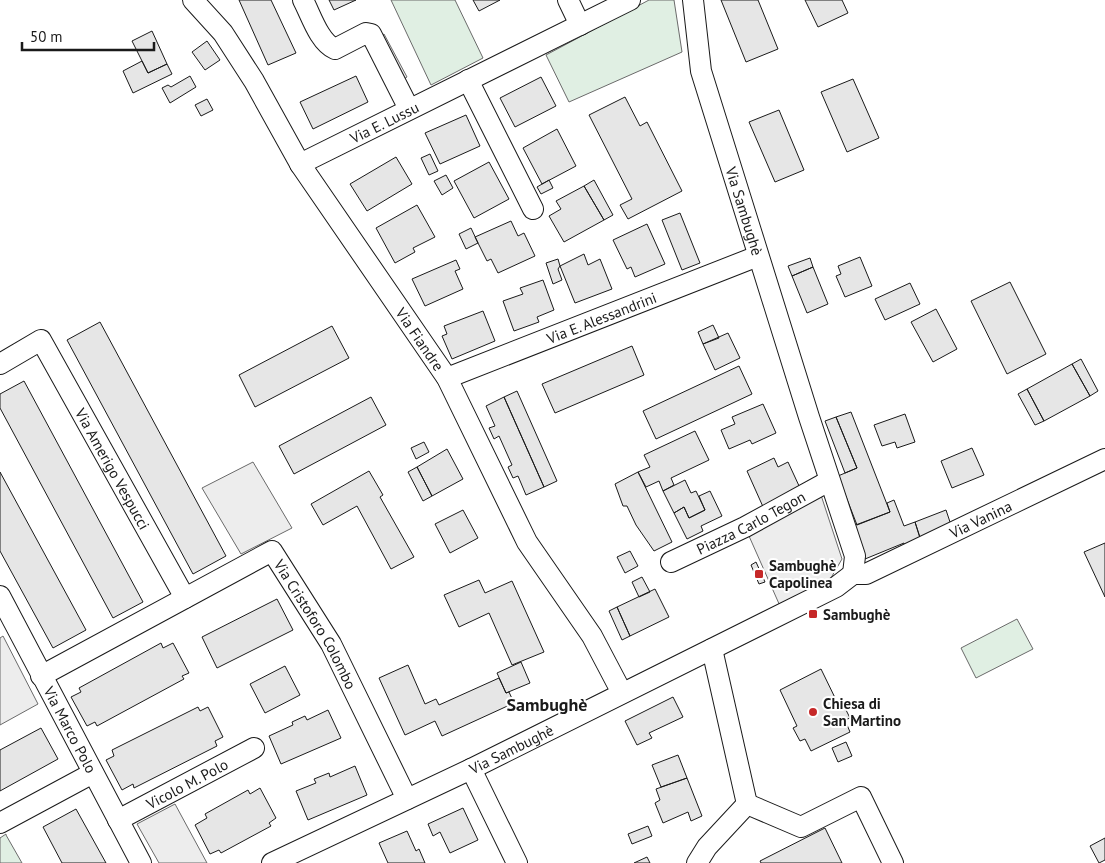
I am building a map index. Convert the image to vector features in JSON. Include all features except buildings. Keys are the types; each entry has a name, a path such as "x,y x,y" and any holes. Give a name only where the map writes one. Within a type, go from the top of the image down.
{"street":[{"name":"Via Fiandre","path":"193,0 228,41 254,81 300,164 446,378 527,542 592,636 622,693"},
{"path":"303,0 319,31 331,48 335,49 366,33 371,34 408,109"},
{"path":"568,0 580,25"},
{"name":"Via E. Lussu","path":"300,164 630,0"},
{"name":"Via Sambughè","path":"694,0 701,71 829,481"},
{"path":"468,80 533,209"},
{"name":"Via E. Alessandrini","path":"446,378 758,256"},
{"name":"Via Amerigo Vespucci","path":"0,364 41,340 185,598"},
{"name":"Via Vanina","path":"853,574 866,574 1105,459"},
{"path":"829,481 855,556 853,574"},
{"name":"Piazza Carlo Tegon","path":"671,562 745,527 829,481"},
{"name":"Via Cristoforo Colombo","path":"41,676 272,551 331,644 407,799"},
{"name":"Via Sambughè","path":"272,863 471,769 836,587 853,574"},
{"name":"Via Marco Polo","path":"0,596 141,863"},
{"path":"712,649 747,804"},
{"name":"Vicolo M. Polo","path":"118,820 254,748"},
{"path":"471,769 517,863"},
{"path":"0,823 93,773"},
{"path":"747,804 801,827 860,797 893,863"},
{"path":"697,863 707,846 747,804"}],"green space":[{"path":"391,0 455,0 483,58 431,85"},
{"path":"649,0 674,0 682,52 569,102 546,55"},
{"path":"1017,619 1033,649 976,678 961,648"},
{"path":"6,834 22,863 0,863 0,838"}],"shaded area":[{"path":"384,34 407,77 399,82 376,39"},
{"path":"253,462 292,528 241,554 202,488"},
{"path":"818,486 842,559 828,583 780,606 745,527"},
{"path":"3,636 38,704 0,725 0,638"},
{"path":"175,804 207,863 159,863 137,824"}],"place":[{"name":"Sambughè Capolinea","path":"759,574"},
{"name":"Sambughè","path":"813,614"},
{"name":"Chiesa di San Martino","path":"813,712"}],"district":[{"name":"Sambughè","path":"547,704"}]}
